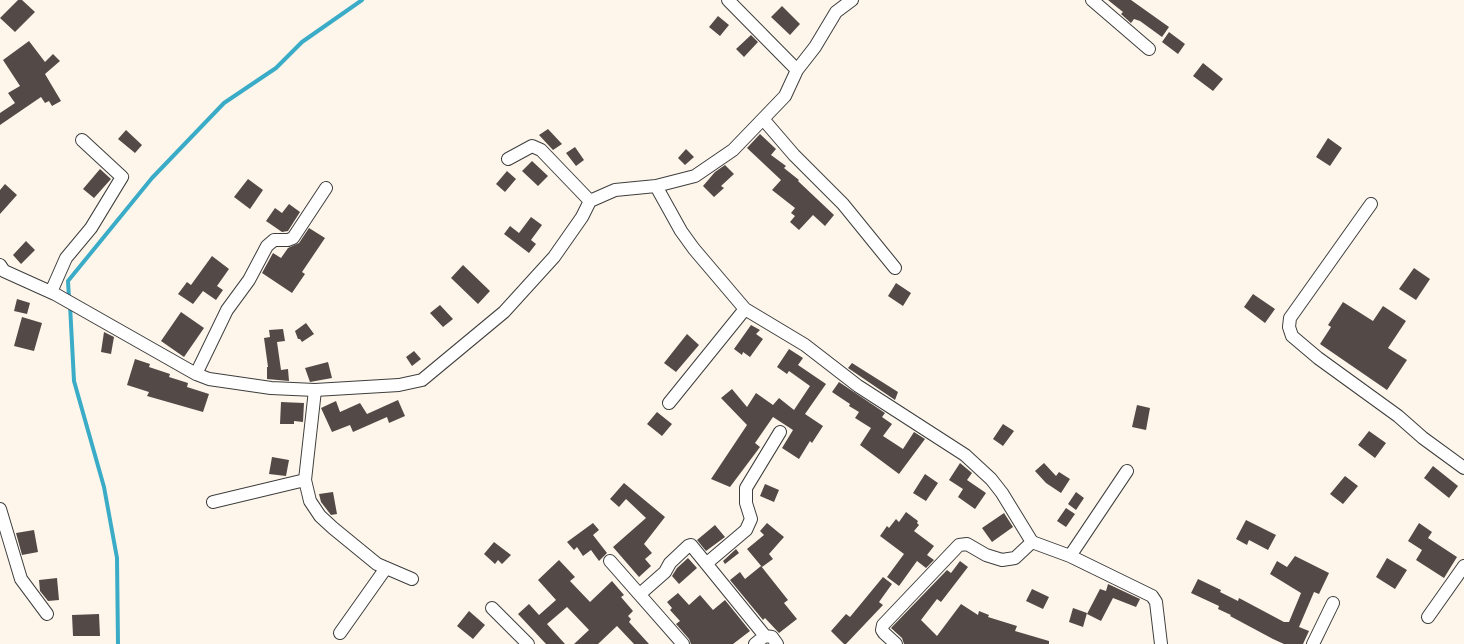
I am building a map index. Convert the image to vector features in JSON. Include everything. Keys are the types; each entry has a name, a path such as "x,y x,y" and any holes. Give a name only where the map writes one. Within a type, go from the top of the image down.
{"street":[{"path":"728,0 797,70"},
{"path":"0,265 4,271 53,293 196,374 209,379 271,388 315,390 399,386 422,380 504,312 554,257 582,217 590,201 615,190 656,186 695,176 733,150 785,96 797,70 836,12 852,0"},
{"path":"1092,0 1149,49"},
{"path":"763,118 794,155 843,204 895,268"},
{"path":"53,293 66,258 91,228 122,177 82,140"},
{"path":"508,159 532,146 541,150 590,201"},
{"path":"656,186 681,231 694,249 745,309 805,345 858,386 965,455 1002,493 1032,542 1070,556 1152,596 1156,602 1161,644"},
{"path":"196,374 226,310 249,280 267,246 274,240 293,238 326,188"},
{"path":"1371,204 1290,318 1289,327 1292,336 1464,468"},
{"path":"669,403 745,309"},
{"path":"315,390 305,480 310,501 320,516 377,564 412,579"},
{"path":"707,563 746,530 751,519 746,503 746,488 780,432"},
{"path":"1070,556 1127,471"},
{"path":"213,502 305,480"},
{"path":"0,509 21,579 47,614"},
{"path":"896,644 884,633 883,625 959,545 967,544 986,555 1002,560 1015,558 1032,542"},
{"path":"640,594 691,545 707,563 760,640 772,637 777,644"},
{"path":"609,561 683,644"},
{"path":"1428,616 1464,566"},
{"path":"340,633 386,568"},
{"path":"1313,644 1333,603"},
{"path":"492,608 528,644"}],"building":[{"path":"18,0 22,0 35,12 15,32 0,18"},
{"path":"1108,0 1131,0 1169,27 1162,37 1140,21 1134,19 1131,23 1121,14 1123,12"},
{"path":"782,6 800,24 790,35 771,17"},
{"path":"718,16 729,25 720,36 709,27"},
{"path":"1169,32 1185,44 1178,54 1162,42"},
{"path":"751,35 758,42 744,57 736,49"},
{"path":"29,41 45,62 53,54 60,61 45,74 61,101 52,106 49,101 45,103 41,97 0,125 0,113 15,103 8,93 20,86 3,60"},
{"path":"1203,63 1223,79 1213,91 1193,76"},
{"path":"548,129 562,144 553,150 539,135"},
{"path":"126,130 142,145 135,153 118,139"},
{"path":"760,134 776,149 771,155 786,166 784,168 834,215 825,226 813,215 799,230 790,222 795,216 791,213 795,208 772,190 781,180 747,148"},
{"path":"1328,138 1342,148 1330,166 1316,157"},
{"path":"575,147 584,160 576,166 566,153"},
{"path":"686,149 694,157 685,165 678,158"},
{"path":"532,161 548,176 538,186 522,171"},
{"path":"725,165 734,174 721,186 724,188 714,197 703,186 715,172"},
{"path":"100,169 111,179 94,198 83,189"},
{"path":"507,171 516,179 505,192 496,184"},
{"path":"248,179 263,190 250,209 234,197"},
{"path":"5,184 17,195 0,214 0,190"},
{"path":"289,204 300,212 288,231 282,232 266,221 275,208 282,213"},
{"path":"531,217 542,225 531,240 536,244 529,253 504,234 510,226 519,233"},
{"path":"309,228 325,238 302,272 305,274 292,293 262,273 273,253 281,258 288,248 299,243"},
{"path":"26,241 35,250 21,264 13,255"},
{"path":"212,256 229,269 217,286 223,290 216,300 203,291 193,304 178,294 187,282 191,285"},
{"path":"463,265 490,291 478,304 451,278"},
{"path":"1414,268 1430,279 1416,300 1399,289"},
{"path":"896,283 911,293 903,306 888,296"},
{"path":"1253,294 1275,309 1265,323 1244,307"},
{"path":"17,299 30,303 27,314 14,311"},
{"path":"1343,302 1373,321 1383,306 1406,321 1388,348 1407,360 1387,390 1320,344 1331,327 1328,325"},
{"path":"440,305 453,319 443,327 430,313"},
{"path":"181,312 204,328 184,357 161,341"},
{"path":"22,317 42,323 34,351 14,346"},
{"path":"306,323 314,334 302,342 295,331"},
{"path":"751,325 760,330 756,334 763,339 750,357 734,349"},
{"path":"283,329 285,341 277,342 281,370 288,369 289,381 267,379 268,367 264,338 270,337 269,330"},
{"path":"104,332 114,337 111,354 101,352"},
{"path":"687,334 699,345 676,372 664,363"},
{"path":"789,349 803,358 798,365 826,384 805,414 823,426 799,459 782,448 793,430 773,417 755,443 760,447 730,487 711,479 747,425 721,398 732,389 747,407 756,393 773,405 779,398 794,410 810,386 789,371 787,374 777,367"},
{"path":"414,351 421,359 412,366 406,357"},
{"path":"135,359 150,364 149,367 170,374 169,377 188,383 187,387 209,394 203,412 147,396 149,392 127,385"},
{"path":"328,362 332,378 310,382 305,368"},
{"path":"852,363 898,392 895,400 848,368"},
{"path":"839,382 885,413 882,417 892,424 883,436 903,449 914,432 925,439 899,474 860,445 871,428 855,418 859,412 832,392"},
{"path":"398,400 405,416 389,423 387,417 353,432 350,425 332,432 321,408 336,401 340,412 360,403 367,414"},
{"path":"281,402 304,403 303,422 280,424"},
{"path":"1137,405 1150,408 1146,430 1132,427"},
{"path":"657,412 672,424 662,436 647,424"},
{"path":"1003,424 1014,431 1003,446 993,439"},
{"path":"1369,431 1386,443 1375,458 1358,445"},
{"path":"272,457 289,460 286,476 269,474"},
{"path":"960,463 972,473 967,480 986,493 975,509 958,497 963,489 949,480"},
{"path":"1044,463 1056,476 1059,472 1070,479 1061,493 1046,483 1035,471"},
{"path":"1433,466 1458,486 1449,498 1424,478"},
{"path":"925,474 938,483 926,501 913,493"},
{"path":"1345,476 1358,486 1343,504 1330,494"},
{"path":"624,483 665,517 644,544 652,553 645,559 651,566 639,577 613,547 646,518 626,499 619,507 610,499"},
{"path":"765,484 779,490 774,502 760,496"},
{"path":"333,492 337,514 331,515 321,502 319,494"},
{"path":"1076,492 1084,498 1076,510 1068,504"},
{"path":"1066,508 1075,514 1066,527 1057,521"},
{"path":"906,512 918,521 919,525 914,531 934,546 927,555 934,560 926,568 917,561 899,586 887,577 904,554 880,536 896,519 899,522"},
{"path":"1004,513 1013,527 992,542 982,528"},
{"path":"1246,520 1276,535 1268,550 1249,540 1247,545 1236,539"},
{"path":"593,523 599,530 593,535 607,553 599,561 591,550 583,556 577,547 574,550 567,542"},
{"path":"767,523 784,537 769,554 773,559 762,567 747,549 764,535 760,531"},
{"path":"1419,523 1432,532 1428,538 1457,557 1444,578 1416,560 1422,550 1408,541"},
{"path":"715,525 725,537 706,551 697,540"},
{"path":"34,530 38,552 22,555 16,533"},
{"path":"494,542 511,555 502,564 498,560 495,564 484,554"},
{"path":"736,549 739,553 725,564 723,561"},
{"path":"1295,556 1329,573 1319,594 1314,592 1299,627 1309,631 1303,644 1284,644 1273,639 1218,609 1219,606 1191,593 1198,579 1238,601 1239,598 1284,622 1289,622 1301,593 1270,574 1277,561 1287,567"},
{"path":"688,558 697,568 679,584 672,576"},
{"path":"1387,558 1407,570 1395,589 1376,577"},
{"path":"559,560 575,577 570,581 590,602 612,581 624,595 621,597 633,611 628,616 631,619 629,622 649,644 634,644 617,626 598,644 574,644 589,630 567,607 547,624 565,644 546,644 518,614 529,604 539,615 556,600 538,580"},
{"path":"960,561 968,567 941,602 937,599 921,620 937,636 961,604 978,615 979,611 989,615 988,617 1017,626 1015,631 1049,641 1049,644 904,644 902,638 891,628 947,570 951,573"},
{"path":"761,566 788,600 784,603 797,619 779,633 765,618 763,620 730,580 740,572 745,579"},
{"path":"883,577 892,584 879,602 883,605 844,644 831,631 846,614 850,617"},
{"path":"57,578 59,600 48,601 40,591 39,580"},
{"path":"1108,584 1140,599 1136,607 1113,598 1101,621 1087,614 1100,589 1106,591"},
{"path":"1032,589 1049,597 1043,609 1026,601"},
{"path":"678,593 689,605 700,595 713,610 725,600 750,631 733,644 691,644 676,624 680,621 670,610 672,608 667,602"},
{"path":"1073,608 1087,613 1083,627 1069,622"},
{"path":"469,611 485,625 473,639 457,626"},
{"path":"99,614 100,636 73,636 72,615"}],"waterway":[{"path":"69,298 68,281 152,178 224,103 276,68 302,42 362,0"},
{"path":"70,305 74,381 104,487 117,558 118,644"}]}
